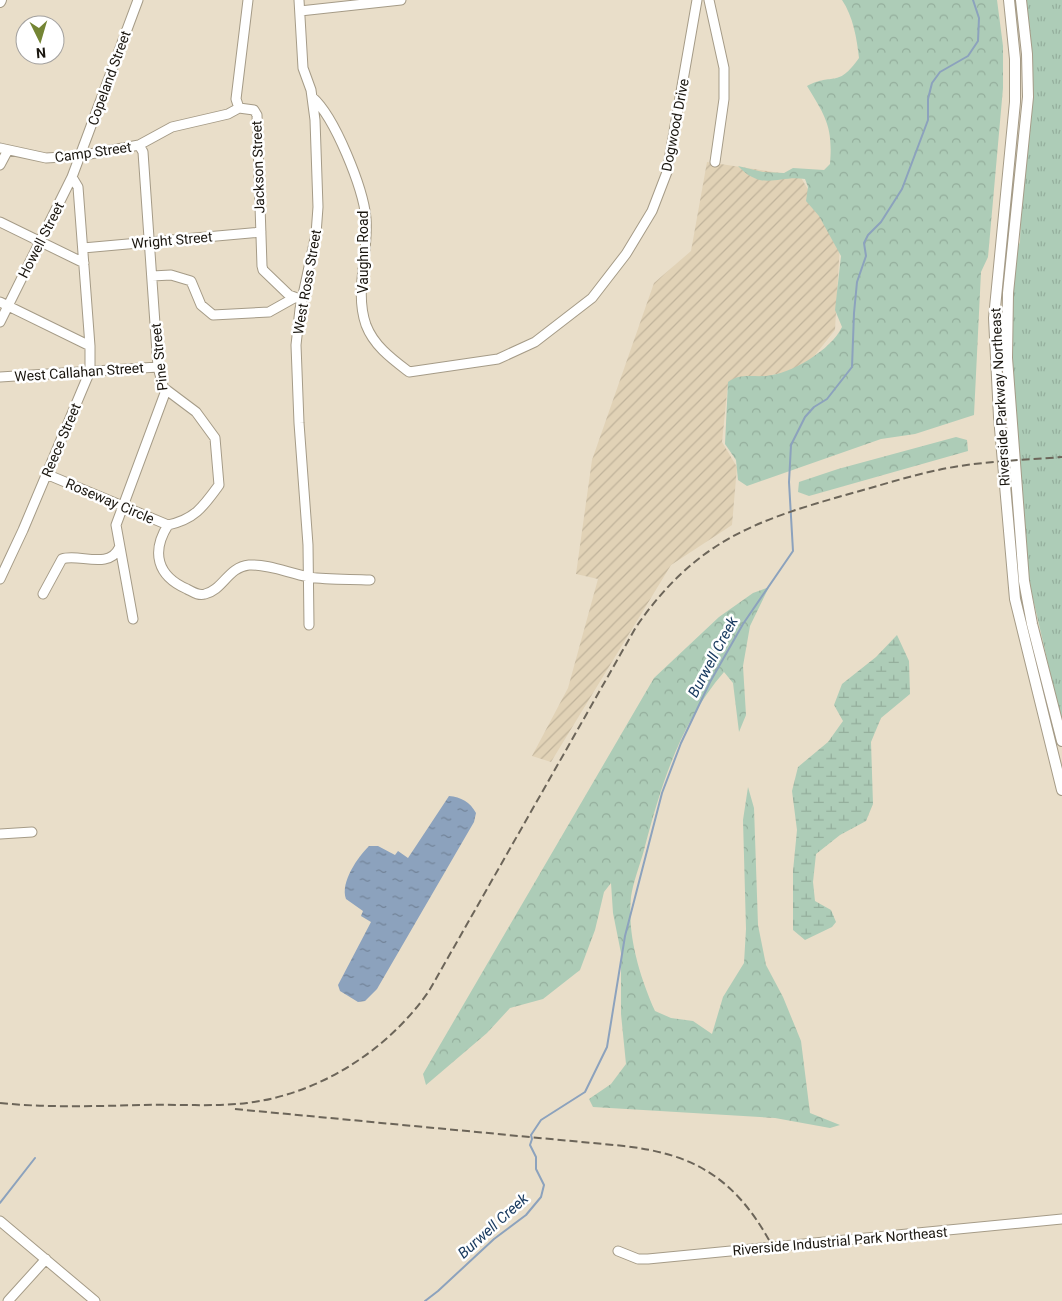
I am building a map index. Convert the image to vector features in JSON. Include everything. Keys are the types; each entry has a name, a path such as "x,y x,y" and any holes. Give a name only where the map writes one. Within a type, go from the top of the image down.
{"main road":[{"name":"Riverside Parkway Northeast","path":"1009,0 1015,59 1015,102 994,318 1000,430 1015,599 1062,790"},
{"name":"Riverside Parkway Northeast","path":"1021,0 1027,54 1028,97 1008,293 1008,358 1024,581 1032,624 1062,741"}],"street":[{"name":"Copeland Street","path":"79,156 138,0"},
{"name":"Jackson Street","path":"248,0 236,99 239,108 254,110 257,115 263,270 289,295 298,299"},
{"name":"West Ross Street","path":"299,0 303,68 312,97 315,120 318,221 298,299 296,345 309,577 309,625"},
{"path":"300,10 401,0"},
{"name":"Dogwood Drive","path":"409,372 498,359 535,342 592,298 626,254 652,211 667,172 697,0"},
{"path":"708,0 724,68 724,99 715,162"},
{"name":"Vaughn Road","path":"312,97 328,116 355,176 362,200 366,219 362,286 366,323 385,354 409,372"},
{"name":"Camp Street","path":"4,149 46,158 79,156 139,145 172,127 228,114 239,108"},
{"name":"Pine Street","path":"133,619 116,525 163,400 164,388 158,367 143,152 139,145"},
{"path":"0,165 4,149"},
{"name":"Howell Street","path":"0,322 4,304 40,242 72,177 79,156"},
{"name":"Reece Street","path":"0,579 90,371 90,346 78,186 72,177"},
{"path":"0,222 84,264"},
{"name":"Wright Street","path":"83,248 261,232"},
{"path":"152,276 171,275 191,281 201,306 213,315 269,312 298,299"},
{"path":"4,304 90,346"},
{"name":"West Callahan Street","path":"0,377 158,367"},
{"name":"Roseway Circle","path":"46,474 168,525 185,521 202,508 219,485 215,438 196,412 164,388"},
{"path":"168,525 159,539 158,547 164,571 173,582 195,594 200,595 211,592 232,571 248,565 268,566 309,577 370,580"},
{"path":"43,594 62,559 67,557 91,560 103,558 114,555 119,548"},
{"path":"0,834 32,832"},
{"name":"Riverside Industrial Park Northeast","path":"618,1252 638,1259 648,1259 1062,1219"},
{"path":"0,1220 95,1301"},
{"path":"8,1301 46,1259"}],"shaded area":[{"path":"707,162 800,176 840,243 835,330 804,369 728,383 722,442 737,467 732,525 671,565 551,762 532,756 568,688 598,579 576,574 592,460 654,283 691,251"}],"green space":[{"path":"842,0 997,0 1003,46 1003,88 988,257 981,272 974,415 915,434 881,439 747,486 738,480 736,460 725,444 728,382 742,376 766,376 787,371 820,352 837,336 842,327 835,310 841,256 819,216 806,201 808,187 805,179 763,180 747,174 738,166 763,172 784,173 793,168 824,170 830,164 831,151 827,123 807,86 823,80 840,77 852,68 859,58 852,20"},
{"path":"1025,0 1062,0 1062,724 1028,577 1011,355 1011,303 1016,252 1020,242 1021,204 1031,114"},
{"path":"956,437 967,440 968,451 809,496 798,492 799,482 838,469"},
{"path":"769,587 750,626 743,666 746,715 739,732 733,683 724,672 695,712 665,779 632,891 631,926 636,956 644,984 655,1011 671,1018 693,1021 712,1034 723,997 744,963 746,929 743,820 748,787 754,808 758,925 766,965 783,997 801,1041 810,1113 840,1125 830,1128 775,1118 593,1107 589,1099 611,1084 626,1064 621,1014 621,953 613,913 611,883 604,892 595,930 580,970 543,999 510,1008 487,1033 426,1085 423,1074 654,678 719,617 753,593"},
{"path":"897,635 909,661 910,694 881,718 871,742 873,804 866,821 840,835 816,854 813,882 815,901 831,910 836,922 832,927 805,940 793,930 793,871 797,830 792,791 798,767 828,742 843,721 834,705 842,684 876,657"}],"water":[{"path":"449,796 461,799 471,806 476,813 474,822 377,989 365,1001 358,1002 340,991 338,985 371,922 361,916 363,911 346,899 346,885 351,870 369,846 378,846 395,855 398,851 408,858"}],"waterway":[{"name":"Burwell Creek","path":"425,1301 494,1239 526,1215 541,1197 544,1185 536,1169 536,1157 530,1145 531,1135 541,1120 585,1092 607,1047 625,936 662,793 681,743 710,682 743,624 793,551 789,482 791,445 805,417 814,407 827,399 852,367 857,282 866,256 864,243 868,235 881,222 902,189 928,120 928,99 932,83 940,72 968,56 978,41 979,18 973,0"},
{"path":"0,1203 35,1158"}],"railway":[{"path":"0,1103 36,1106 247,1103 274,1098 300,1090 350,1066 394,1032 429,991 636,627 658,598 681,574 704,555 729,539 784,514 815,504 911,476 948,468 991,462 1062,457"},
{"path":"235,1109 624,1146 671,1155 710,1173 726,1185 756,1218 769,1240"}]}
